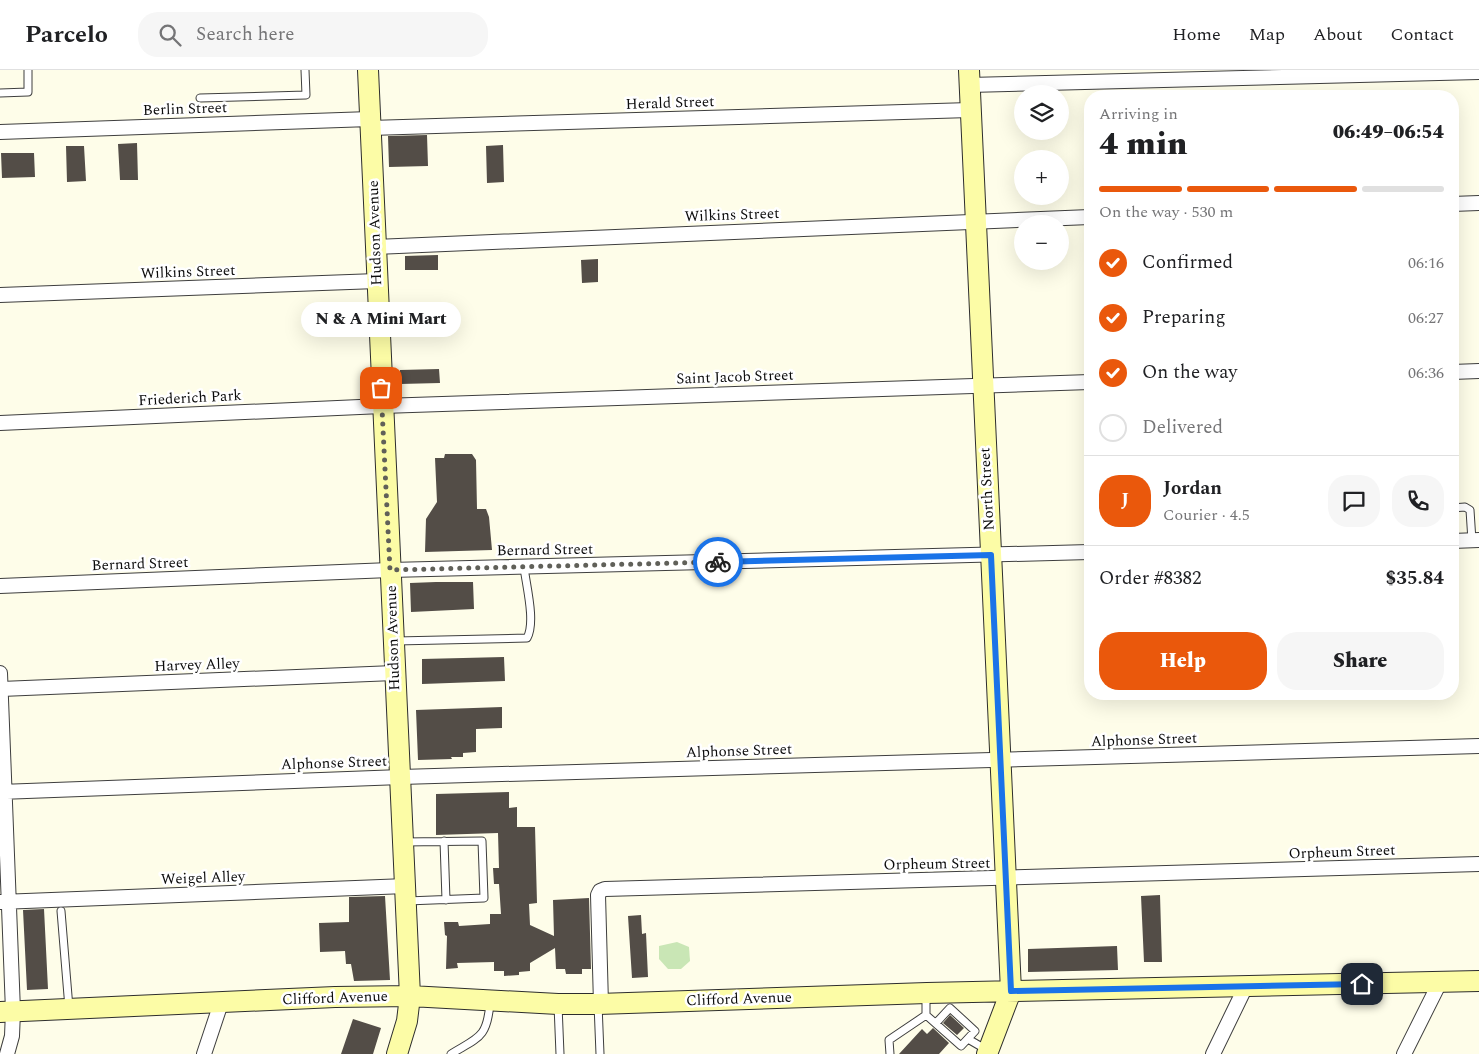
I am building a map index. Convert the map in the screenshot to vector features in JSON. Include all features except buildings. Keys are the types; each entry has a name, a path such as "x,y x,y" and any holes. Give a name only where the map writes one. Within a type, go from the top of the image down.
{"main road":[{"name":"Hudson Avenue","path":"368,70 394,673 407,893 410,996 407,1021 397,1054"},
{"name":"North Street","path":"969,77 974,221 1011,991 988,1052"},
{"name":"Clifford Avenue","path":"7,1011 410,996 558,1004 600,1004 926,993 1479,981"}],"street":[{"path":"969,77 1479,72"},
{"name":"Herald Street","path":"370,123 970,110"},
{"name":"Berlin Street","path":"0,132 370,123"},
{"path":"1459,204 1479,203"},
{"name":"Wilkins Street","path":"375,247 1084,217"},
{"name":"Wilkins Street","path":"0,295 377,281"},
{"path":"1459,372 1479,371"},
{"name":"Saint Jacob Street","path":"382,406 1084,382"},
{"name":"Friederich Park","path":"0,423 382,406"},
{"path":"1459,541 1475,540"},
{"name":"Bernard Street","path":"0,586 390,570 1084,552"},
{"path":"0,673 7,1011 12,1036 7,1054"},
{"name":"Harvey Alley","path":"1,689 394,673"},
{"name":"Alphonse Street","path":"2,792 401,777 1479,746"},
{"name":"Orpheum Street","path":"600,1004 598,895 600,891 605,889 1479,864"},
{"name":"Weigel Alley","path":"5,902 407,893"},
{"path":"1404,1054 1440,982"},
{"path":"1212,1054 1246,986"},
{"path":"204,1054 220,1003"}],"lane":[{"path":"0,93 28,92 28,70"},
{"path":"200,98 306,95 305,70"},
{"path":"1459,508 1470,510 1475,540"},
{"path":"393,641 527,638 531,632 524,567"},
{"path":"444,841 446,900"},
{"path":"404,842 482,841 484,898 446,900 407,893"},
{"path":"61,911 69,1009"},
{"path":"926,993 926,1015"},
{"path":"451,1054 484,1032 488,1022 490,1001"},
{"path":"558,1004 560,1054"},
{"path":"600,1004 600,1054"},
{"path":"926,1015 962,1046 975,1031 950,1008 936,1023"},
{"path":"890,1054 889,1040 926,1015"},
{"path":"968,1039 988,1052"}],"green space":[{"path":"677,942 689,947 690,961 681,969 668,969 659,959 659,946"}],"way so far":[{"path":"381,388 390,570 718,562"}],"place":[{"name":"N & A Mini Mart","path":"381,388"}],"route":[{"path":"718,562 991,555 1011,991 1362,984"}]}
